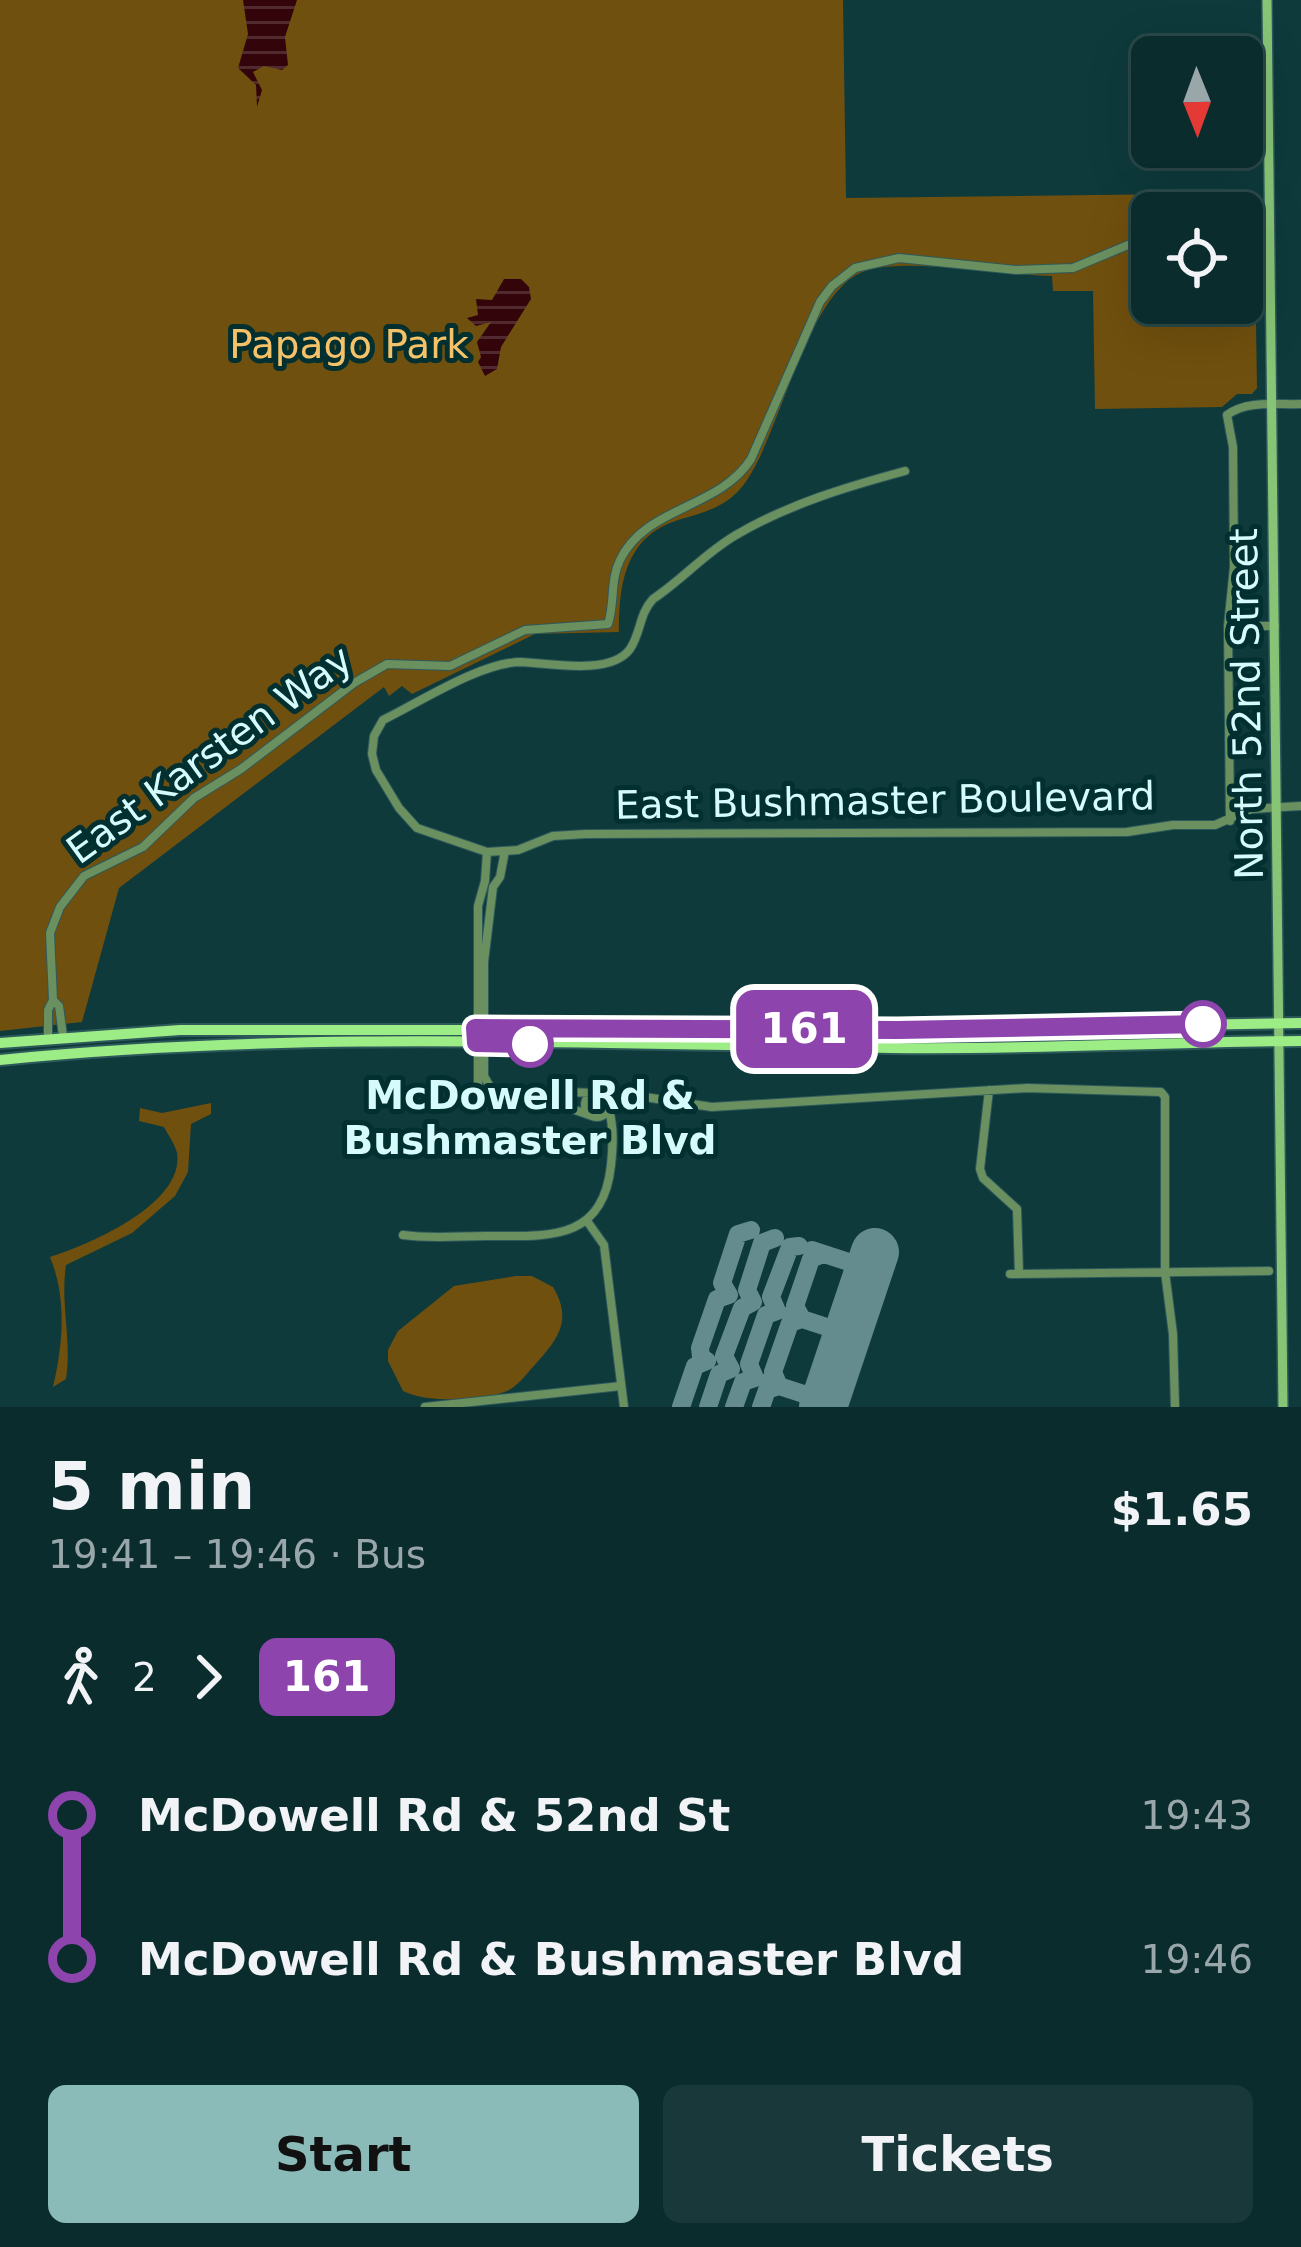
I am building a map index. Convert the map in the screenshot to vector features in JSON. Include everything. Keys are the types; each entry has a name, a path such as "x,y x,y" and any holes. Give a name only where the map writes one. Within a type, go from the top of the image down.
{"main road":[{"name":"North 52nd Street","path":"1267,0 1283,1407"},
{"path":"0,1043 180,1030 898,1030 1301,1023"},
{"path":"0,1057 48,1049 63,1036"},
{"path":"0,1057 146,1047 480,1043 898,1048 1301,1041"}],"street":[{"path":"1263,221 1268,221"},
{"name":"East Karsten Way","path":"48,1038 48,1010 53,1000 50,933 60,907 84,875 143,847 194,798 254,760 373,671 397,662 450,666 512,635 558,626 608,624 621,557 648,528 718,493 740,475 820,302 848,272 899,258 1000,269 1073,268 1131,245"},
{"path":"1230,821 1228,626 1234,567 1233,447 1227,415 1235,408 1301,404"},
{"path":"629,1096 614,1101 604,1116 592,1116 555,1103 489,1101 477,1085 478,901 487,852 428,833 411,822 376,770 374,736 383,720 504,664 573,667 619,657 629,650 642,611 653,598 735,536 784,509 905,471"},
{"path":"1228,626 1275,626"},
{"name":"East Bushmaster Boulevard","path":"487,852 518,850 538,840 569,835 1109,833 1230,821 1264,806 1277,806"},
{"path":"1277,806 1301,806"},
{"path":"480,1028 491,900 505,851"},
{"name":"East Karsten Way","path":"53,1000 59,1006 63,1036"},
{"path":"480,1043 490,1087 712,1107 989,1090 1152,1089 1165,1097 1165,1272 1175,1407"},
{"path":"989,1090 981,1175 1018,1209 1014,1274 1269,1271"},
{"path":"403,1235 561,1234 587,1221 605,1196 612,1135 609,1102 599,1094"},
{"path":"599,1094 585,1104 612,1135"},
{"path":"587,1221 604,1245 624,1407"},
{"path":"424,1407 621,1386"}],"green space":[{"name":"Papago Park","path":"0,0 843,0 846,198 1131,195 1131,324 1256,324 1257,388 1252,394 1237,394 1222,407 1095,409 1093,291 1053,291 1052,276 953,268 900,266 860,273 824,309 760,457 740,489 717,507 660,528 636,550 624,580 619,632 535,634 412,694 402,686 389,696 384,687 119,888 82,1022 0,1031"},
{"path":"211,1103 211,1114 191,1124 188,1172 175,1196 132,1233 66,1265 66,1379 53,1387 62,1322 50,1257 131,1220 166,1189 175,1172 177,1153 164,1127 139,1121 140,1108 162,1113"},
{"path":"532,1276 553,1287 562,1311 555,1340 520,1382 504,1392 468,1399 403,1391 388,1361 398,1331 454,1286"}],"shaded area":[{"path":"243,0 297,0 285,37 288,65 282,70 264,66 253,72 262,90 257,107 256,85 238,68 248,34"},
{"path":"504,279 521,279 531,299 501,347 497,369 485,376 478,362 477,342 491,322 476,326 467,318 478,315 476,299 492,300"}],"taxiway":[{"path":"681,1407 695,1366 707,1361 700,1348 717,1299 729,1295 722,1283 738,1234 751,1230"},
{"path":"708,1407 719,1374 731,1369 724,1356 742,1308 753,1302 747,1290 762,1243 775,1238"},
{"path":"734,1407 743,1382 755,1378 749,1364 766,1315 777,1311 771,1297 790,1247 799,1246"},
{"path":"812,1250 870,1269"},
{"path":"761,1407 767,1390 779,1386 773,1372 790,1323 802,1319 795,1306 811,1259 823,1254"},
{"path":"790,1315 848,1334"},
{"path":"767,1382 825,1401"}],"runway":[{"path":"823,1407 875,1252"}],"bus line":[{"name":"161","path":"530,1044 476,1043 475,1028 898,1030 1203,1024"}],"place":[{"name":"McDowell Rd & Bushmaster Blvd","path":"530,1044"}]}
